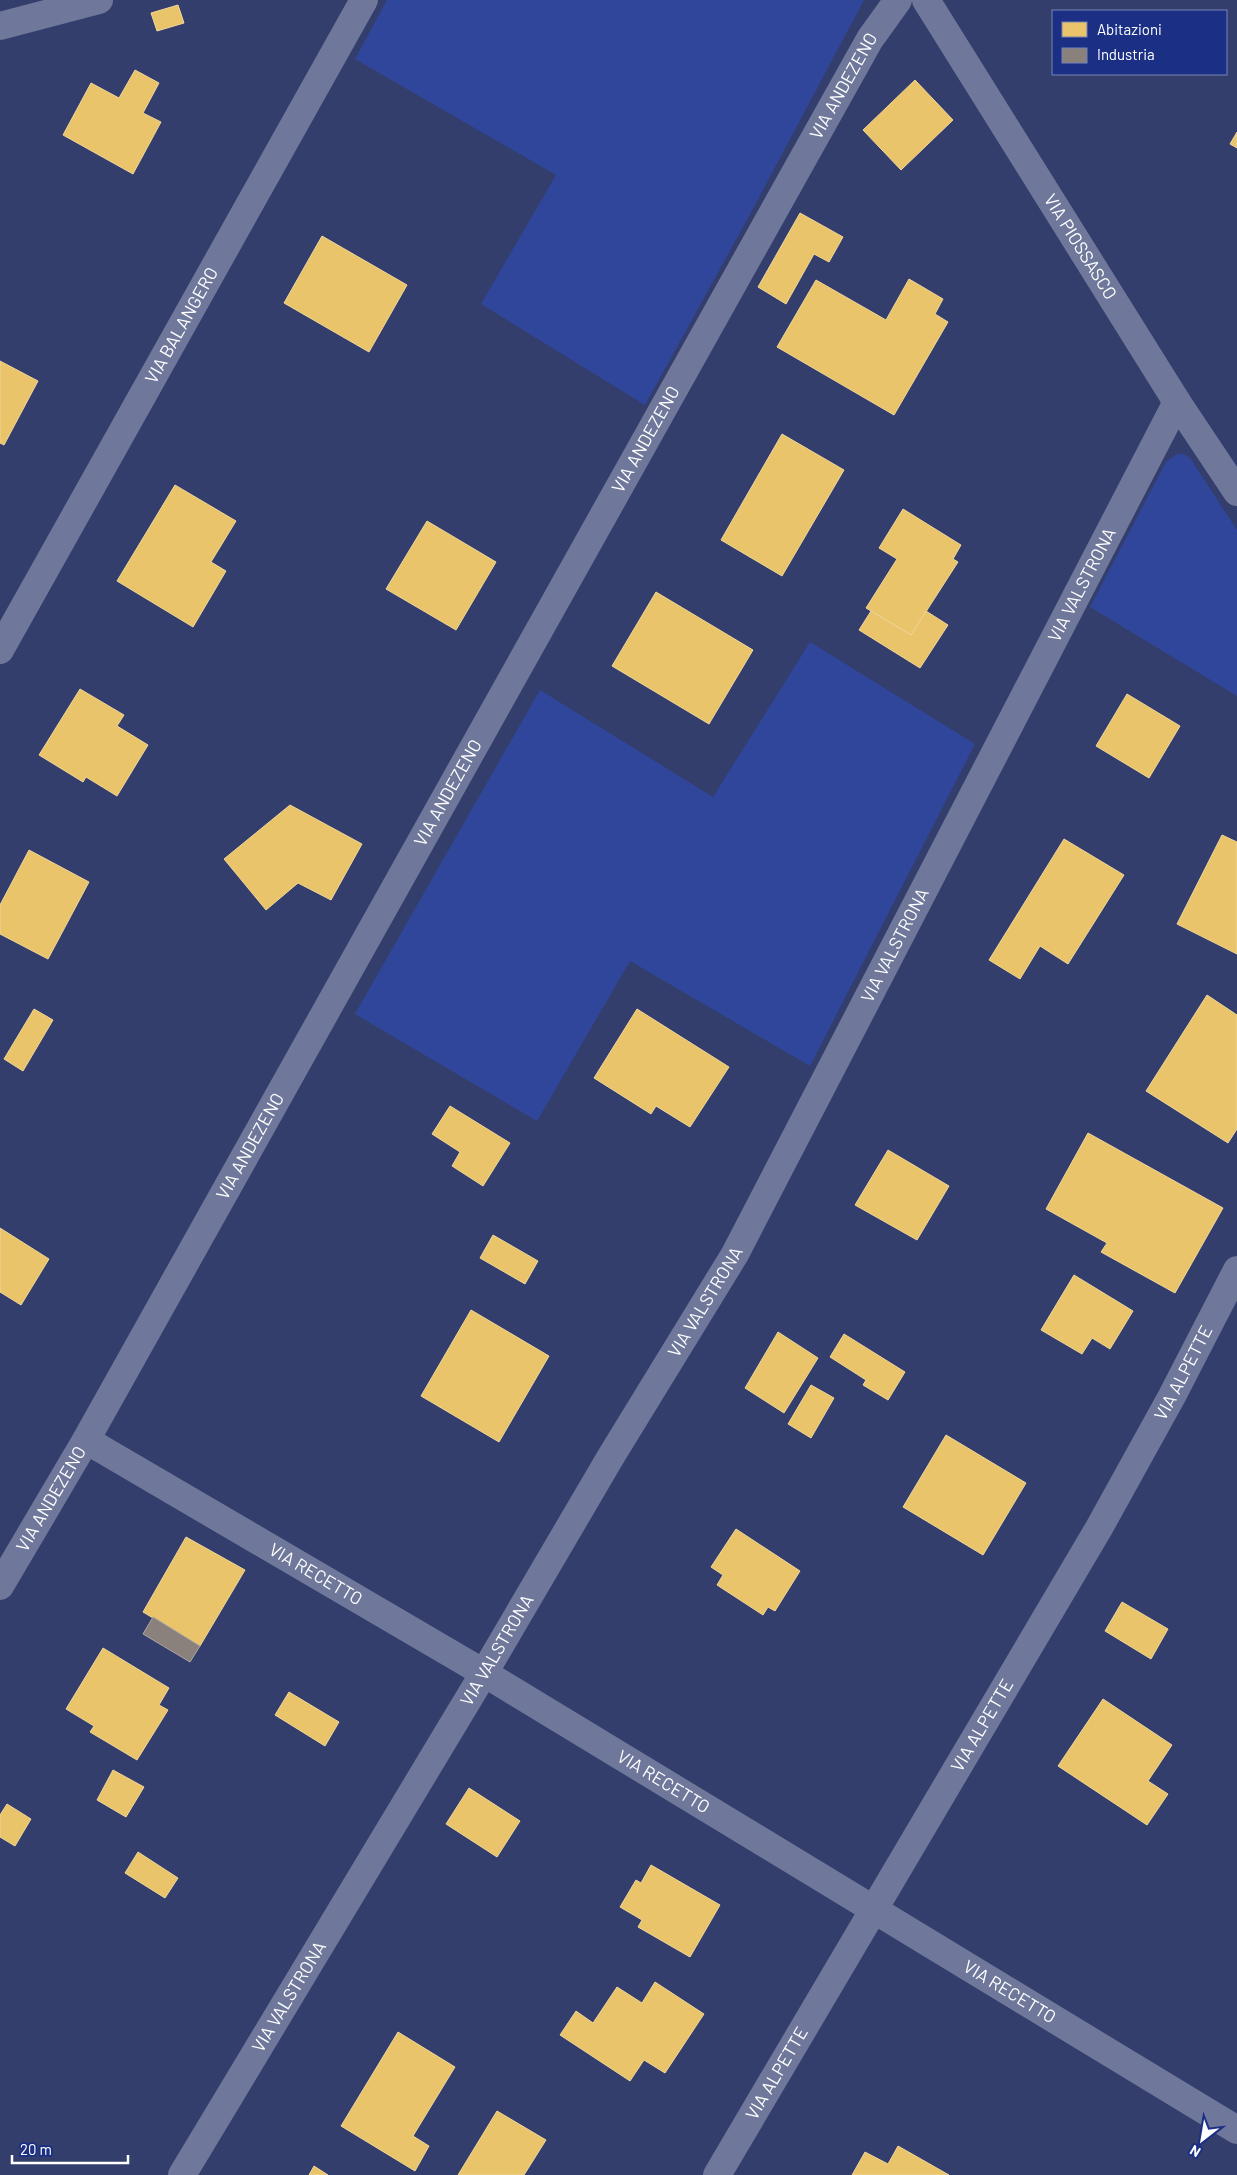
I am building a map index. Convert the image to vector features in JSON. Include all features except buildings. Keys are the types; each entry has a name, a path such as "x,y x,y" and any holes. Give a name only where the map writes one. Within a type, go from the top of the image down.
{"street":[{"path":"0,26 99,0"},
{"name":"VIA BALANGERO","path":"0,650 364,0"},
{"name":"VIA ANDEZENO","path":"0,1586 86,1440 865,48 878,26 898,0"},
{"name":"VIA PIOSSASCO","path":"926,0 1177,402 1237,492"},
{"name":"VIA VALSTRONA","path":"182,2175 484,1673 625,1432 736,1254 1177,402"},
{"name":"VIA ALPETTE","path":"717,2175 1099,1528 1168,1404 1237,1270"},
{"name":"VIA RECETTO","path":"86,1440 484,1673 1237,2130"}],"shaded area":[{"path":"387,0 864,0 748,218 645,405 481,304 556,175 355,59"},
{"path":"1177,454 1184,454 1190,458 1237,530 1237,696 1090,607 1166,462"},
{"path":"810,642 975,744 810,1066 630,961 537,1121 355,1014 540,690 713,797"}]}
